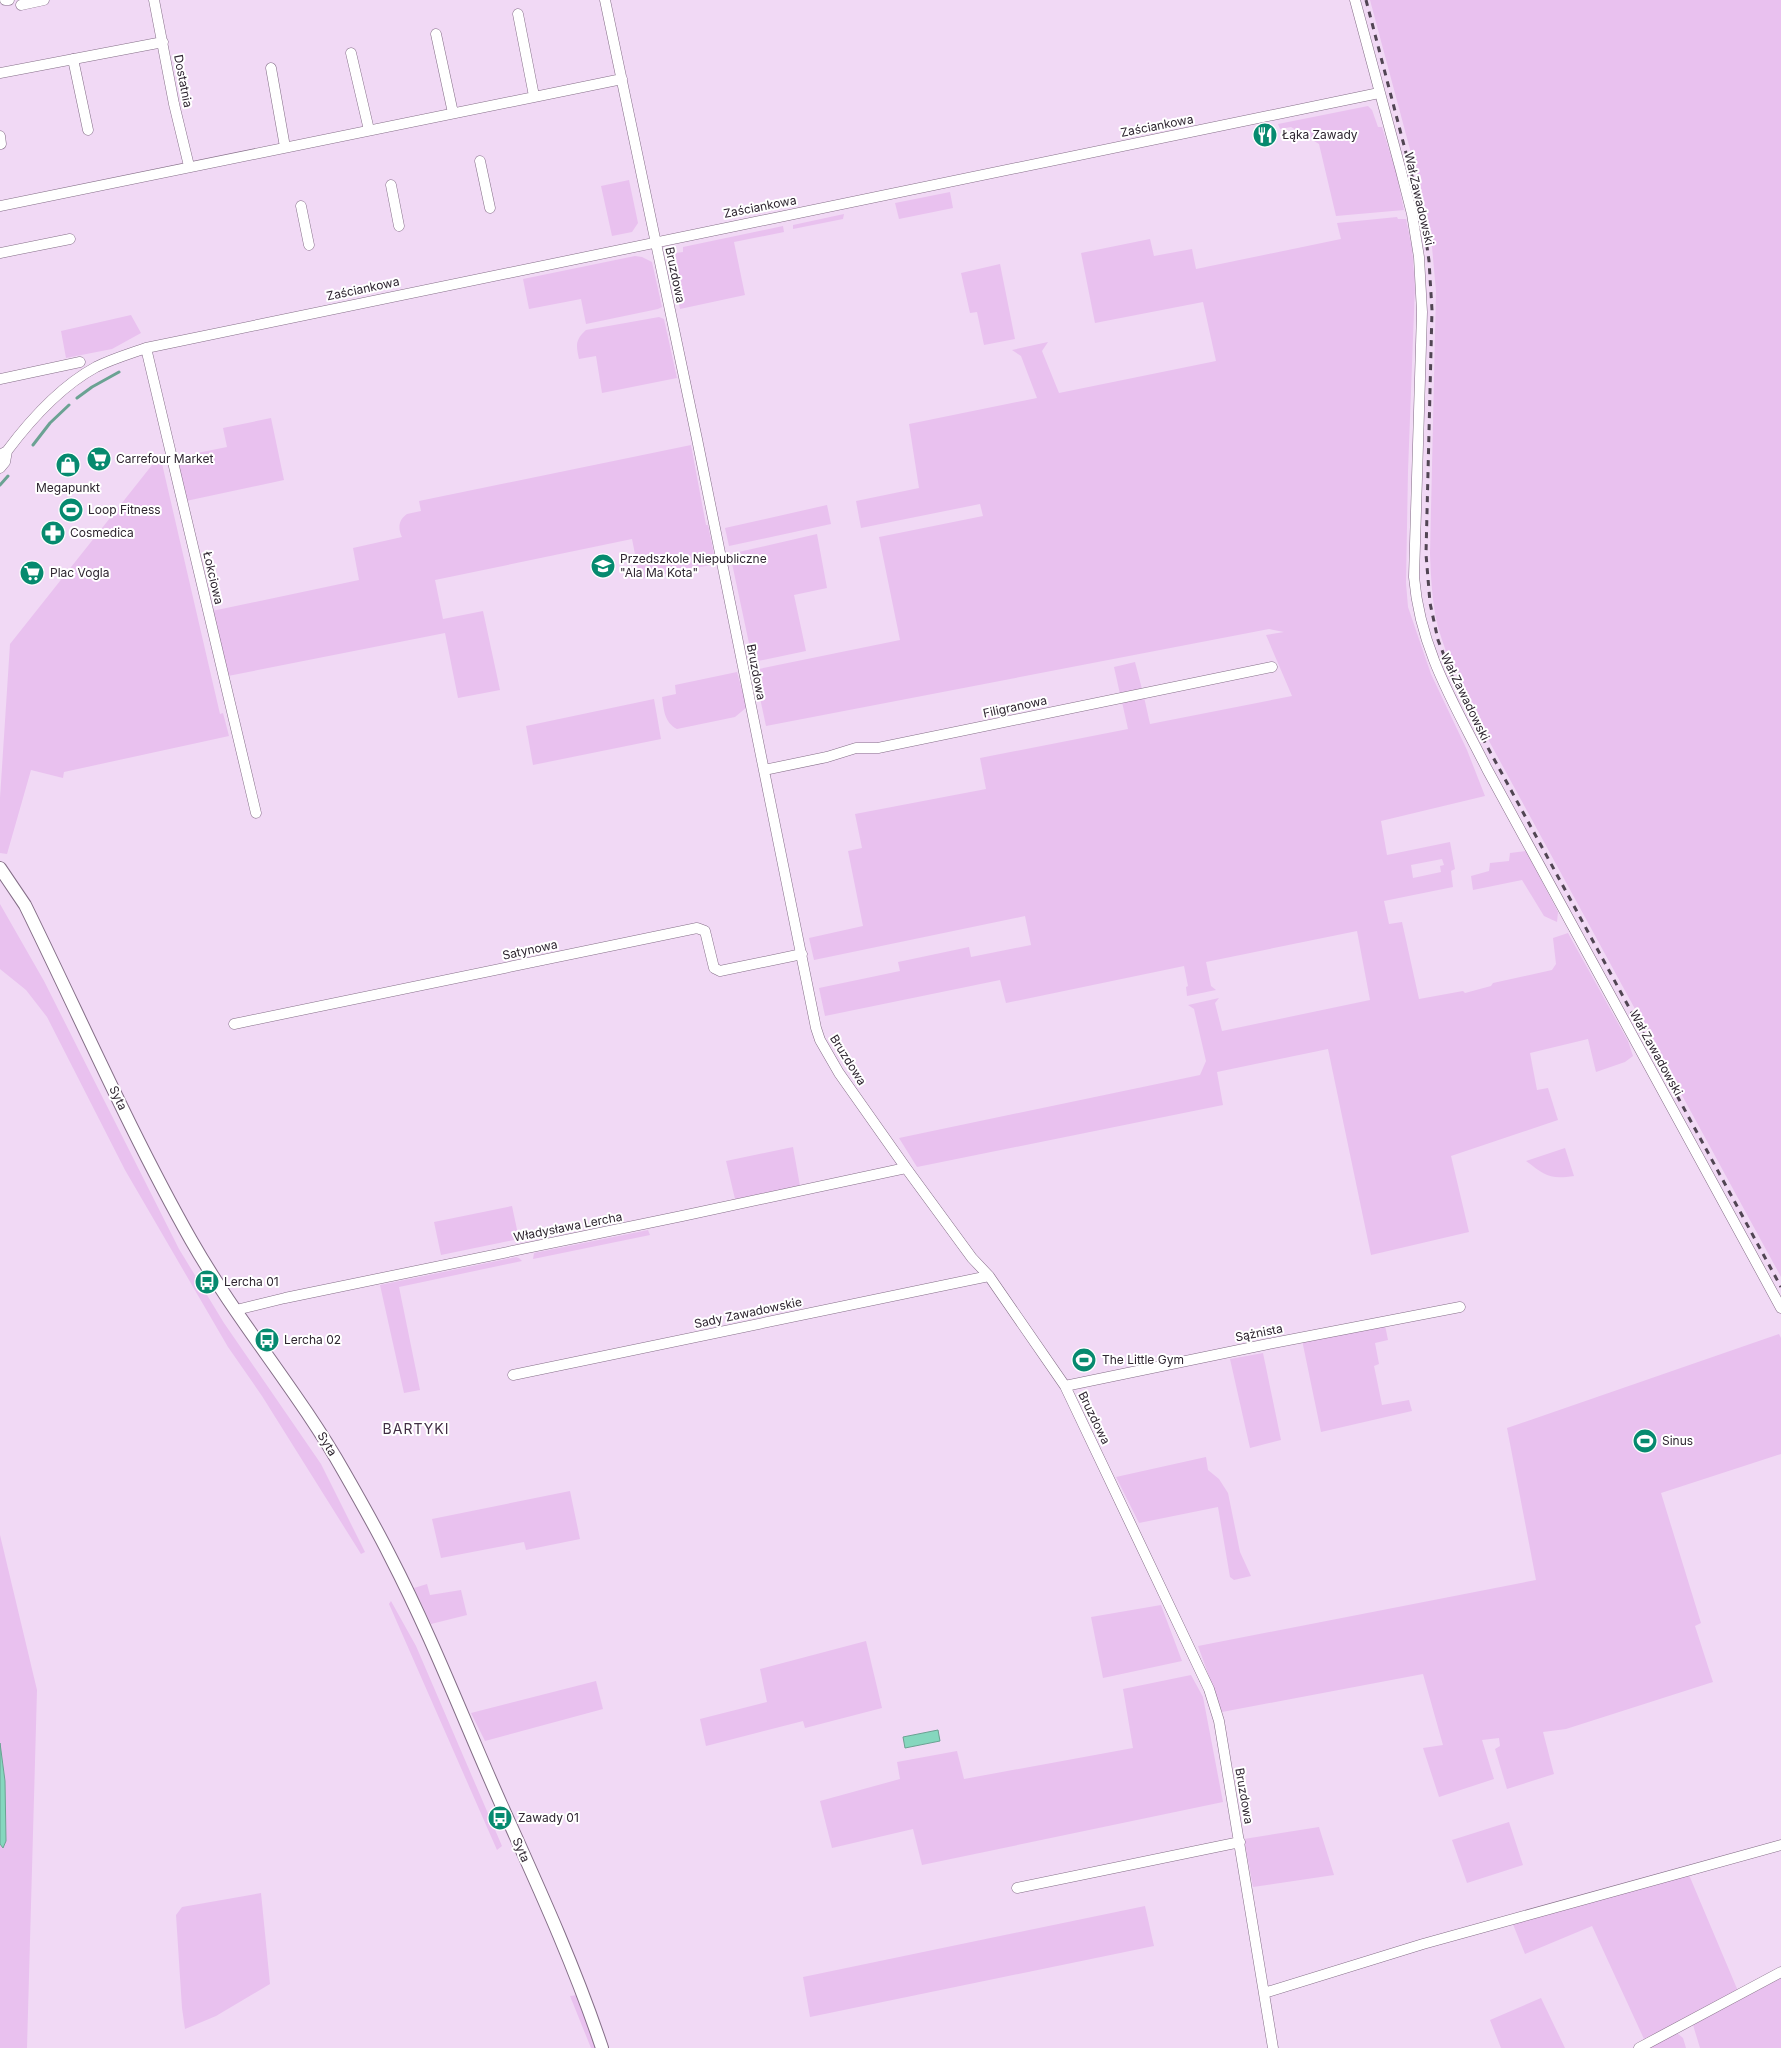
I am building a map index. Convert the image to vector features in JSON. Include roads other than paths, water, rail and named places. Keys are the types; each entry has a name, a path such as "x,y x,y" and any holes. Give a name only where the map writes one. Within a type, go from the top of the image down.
{"street":[{"path":"22,5 44,0"},
{"name":"Dostatnia","path":"154,0 174,104 189,166"},
{"name":"Bruzdowa","path":"605,0 816,1028 820,1040 839,1072 906,1168 972,1258 988,1276 1065,1386 1209,1689 1219,1721 1273,2048"},
{"name":"Wał Zawadowski","path":"1354,0 1412,214 1419,257 1422,312 1414,577 1419,612 1430,652 1440,678 1488,772 1781,1308"},
{"path":"518,14 534,96"},
{"path":"436,34 453,113"},
{"path":"0,73 163,42"},
{"path":"351,53 369,130"},
{"path":"74,59 88,130"},
{"path":"270,68 285,147"},
{"path":"0,206 622,79"},
{"name":"Zaściankowa","path":"0,468 5,462 4,453 54,399 72,383 97,366 122,355 146,348 1006,166 1379,93"},
{"path":"480,161 490,208"},
{"path":"391,185 399,226"},
{"path":"301,206 310,245"},
{"path":"0,253 70,239"},
{"name":"Łokciowa","path":"146,348 256,813"},
{"path":"0,379 80,362"},
{"name":"Filigranowa","path":"764,770 827,757 856,748 878,748 1272,667"},
{"name":"Syta","path":"0,868 25,905 150,1166 208,1268 311,1419 343,1470 392,1558 445,1673 542,1896 602,2048"},
{"name":"Satynowa","path":"234,1024 696,928 705,931 714,968 720,971 802,954"},
{"name":"Władysława Lercha","path":"236,1310 285,1298 906,1168"},
{"name":"Sady Zawadowskie","path":"513,1374 988,1276"},
{"name":"Sążnista","path":"1065,1386 1460,1307"},
{"path":"1018,1888 1240,1842"},
{"path":"1264,1993 1423,1944 1781,1845"},
{"path":"1639,2048 1781,1972"}],"waterway":[{"path":"77,398 119,372"},
{"path":"33,445 50,423 69,405"},
{"path":"0,485 8,476"}],"railway":[{"path":"1366,0 1423,218 1429,261 1432,310 1426,554 1430,603 1438,640 1454,681 1481,735 1781,1287"}],"place":[{"name":"Łąka Zawady","path":"1265,135"},
{"name":"Carrefour Market","path":"99,459"},
{"name":"Megapunkt","path":"68,465"},
{"name":"Loop Fitness","path":"71,510"},
{"name":"Cosmedica","path":"53,533"},
{"name":"Przedszkole Niepubliczne \"Ala Ma Kota\"","path":"603,566"},
{"name":"Plac Vogla","path":"32,573"},
{"name":"Lercha 01","path":"207,1282"},
{"name":"Lercha 02","path":"267,1340"},
{"name":"The Little Gym","path":"1084,1360"},
{"name":"Sinus","path":"1645,1441"},
{"name":"Zawady 01","path":"500,1818"}],"district":[{"name":"BARTYKI","path":"416,1429"}]}
